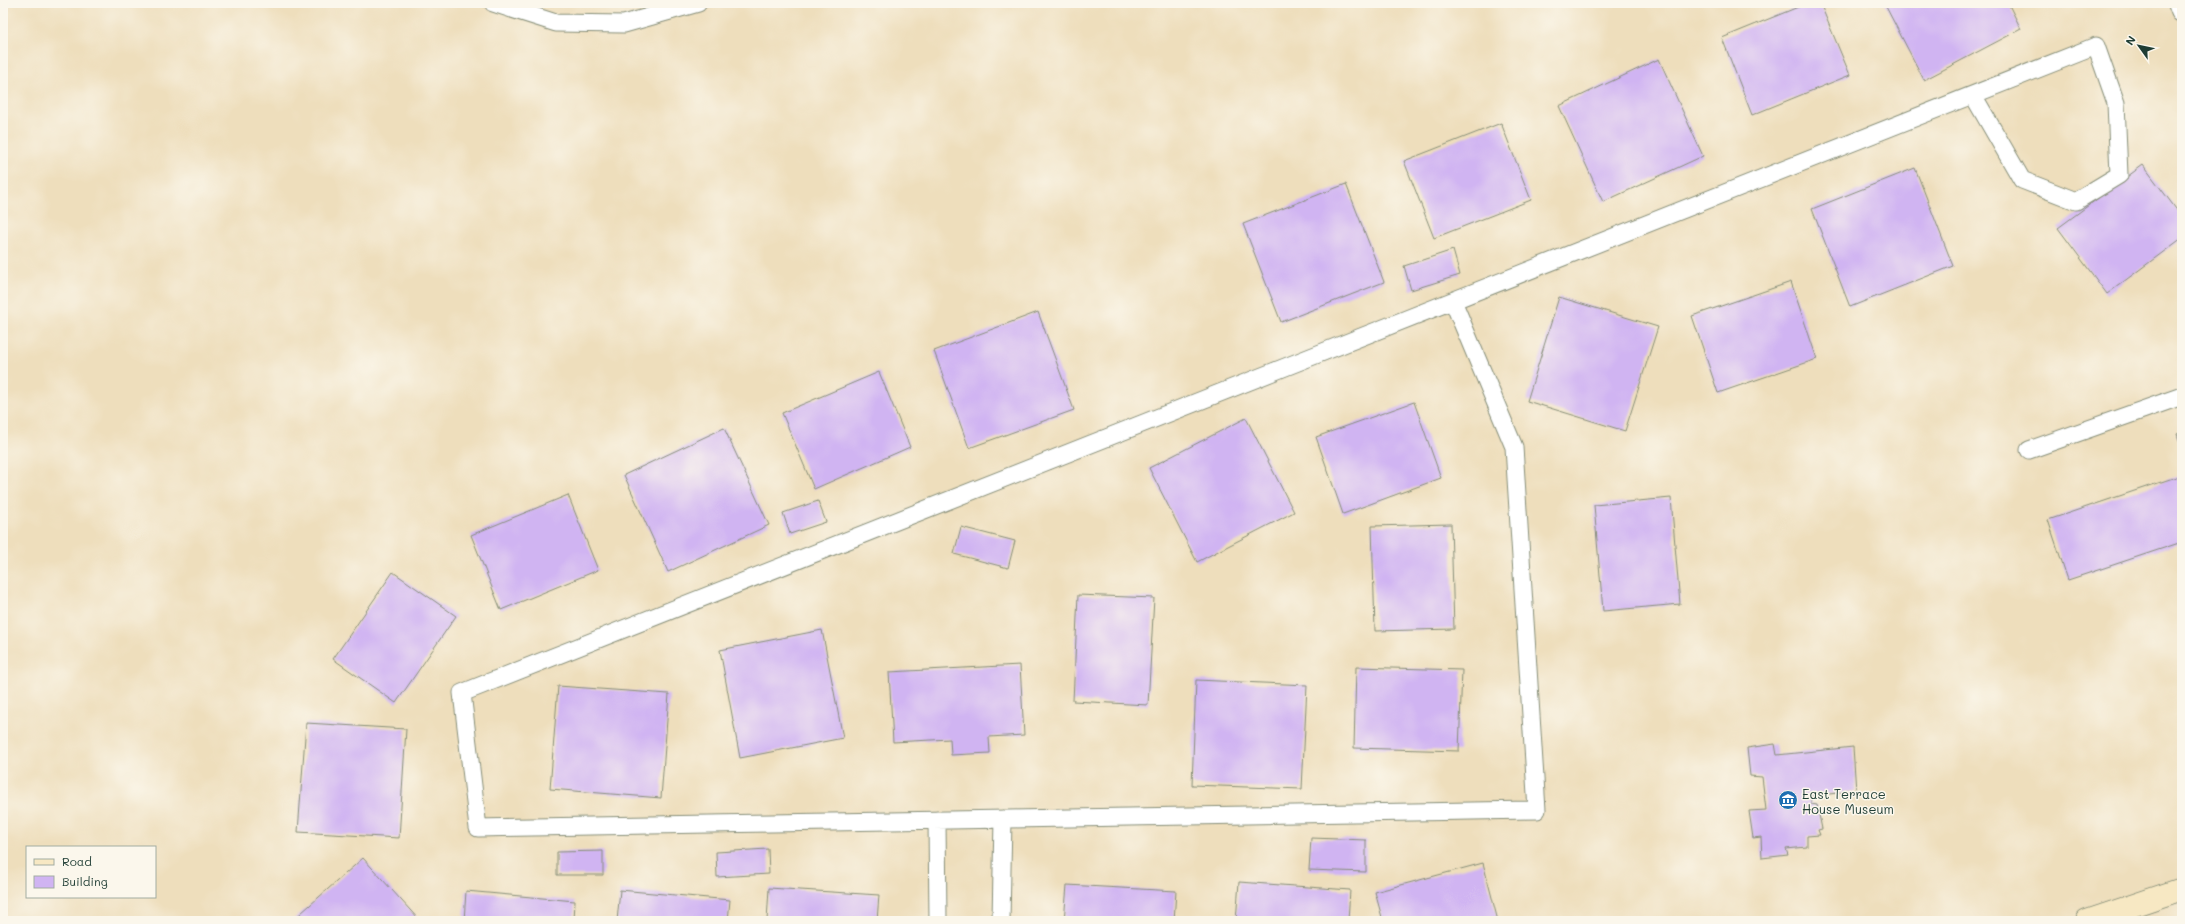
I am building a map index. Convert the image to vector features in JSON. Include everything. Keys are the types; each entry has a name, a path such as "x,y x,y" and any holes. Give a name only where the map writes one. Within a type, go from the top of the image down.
{"main road":[{"path":"2087,921 2182,889"}],"street":[{"path":"2179,3 2182,11"}],"lane":[{"path":"493,3 556,22 624,24 698,3"},
{"path":"1453,301 1514,447 1537,810 478,828 462,693 1453,301 1972,95 2096,46 2116,103 2119,175 2076,201 2022,180 1972,95"},
{"path":"2029,450 2182,396"},
{"path":"1001,921 1003,819"},
{"path":"937,820 938,921"}],"building":[{"path":"1808,3 1820,3 1850,75 1752,115 1722,38"},
{"path":"1884,3 2008,3 2021,29 1924,80"},
{"path":"1659,59 1703,156 1603,202 1559,106"},
{"path":"1501,123 1531,200 1434,238 1404,161"},
{"path":"2143,165 2182,217 2182,238 2107,294 2058,228"},
{"path":"1915,168 1953,266 1850,307 1812,209"},
{"path":"1346,184 1384,282 1281,322 1243,224"},
{"path":"1453,250 1460,275 1411,290 1404,266"},
{"path":"1791,282 1817,359 1718,393 1692,316"},
{"path":"1559,297 1658,327 1625,431 1527,401"},
{"path":"1038,312 1074,410 969,448 934,351"},
{"path":"879,372 910,447 814,489 782,413"},
{"path":"1414,402 1441,478 1343,514 1316,437"},
{"path":"1246,418 1294,512 1197,562 1149,468"},
{"path":"724,428 769,525 668,572 624,475"},
{"path":"2182,432 2182,450 2177,434"},
{"path":"2182,475 2182,542 2068,580 2048,520"},
{"path":"568,495 598,570 501,610 471,535"},
{"path":"1671,498 1680,604 1603,611 1594,505"},
{"path":"818,501 826,522 790,534 783,513"},
{"path":"1451,524 1454,629 1375,631 1372,526"},
{"path":"961,527 1015,541 1008,568 954,554"},
{"path":"393,572 456,616 396,703 333,659"},
{"path":"1078,595 1154,598 1148,705 1073,701"},
{"path":"822,630 843,738 740,758 720,650"},
{"path":"1020,665 1024,735 989,737 990,753 951,755 950,739 893,742 889,672"},
{"path":"1356,667 1462,670 1459,751 1354,748"},
{"path":"1196,680 1307,685 1302,789 1192,785"},
{"path":"558,686 669,694 661,798 550,789"},
{"path":"306,723 406,729 399,838 298,832"},
{"name":"East Terrace House Museum","path":"1775,744 1777,755 1853,747 1856,791 1811,796 1811,804 1817,805 1822,829 1818,830 1820,835 1807,836 1807,847 1786,849 1788,855 1762,858 1761,837 1753,838 1749,811 1766,810 1762,777 1750,776 1747,748"},
{"path":"1311,838 1366,840 1366,872 1309,870"},
{"path":"768,849 769,874 717,877 716,852"},
{"path":"603,851 603,875 557,875 557,852"},
{"path":"363,858 420,921 292,921"},
{"path":"1483,863 1498,921 1383,921 1375,892"},
{"path":"1239,882 1350,890 1348,921 1236,921"},
{"path":"1067,885 1176,891 1174,921 1064,921"},
{"path":"769,888 879,895 877,921 767,921"},
{"path":"620,890 730,900 728,921 617,921"},
{"path":"466,891 575,901 574,921 464,921"}],"place":[{"name":"East Terrace House Museum","path":"1788,800"}]}
